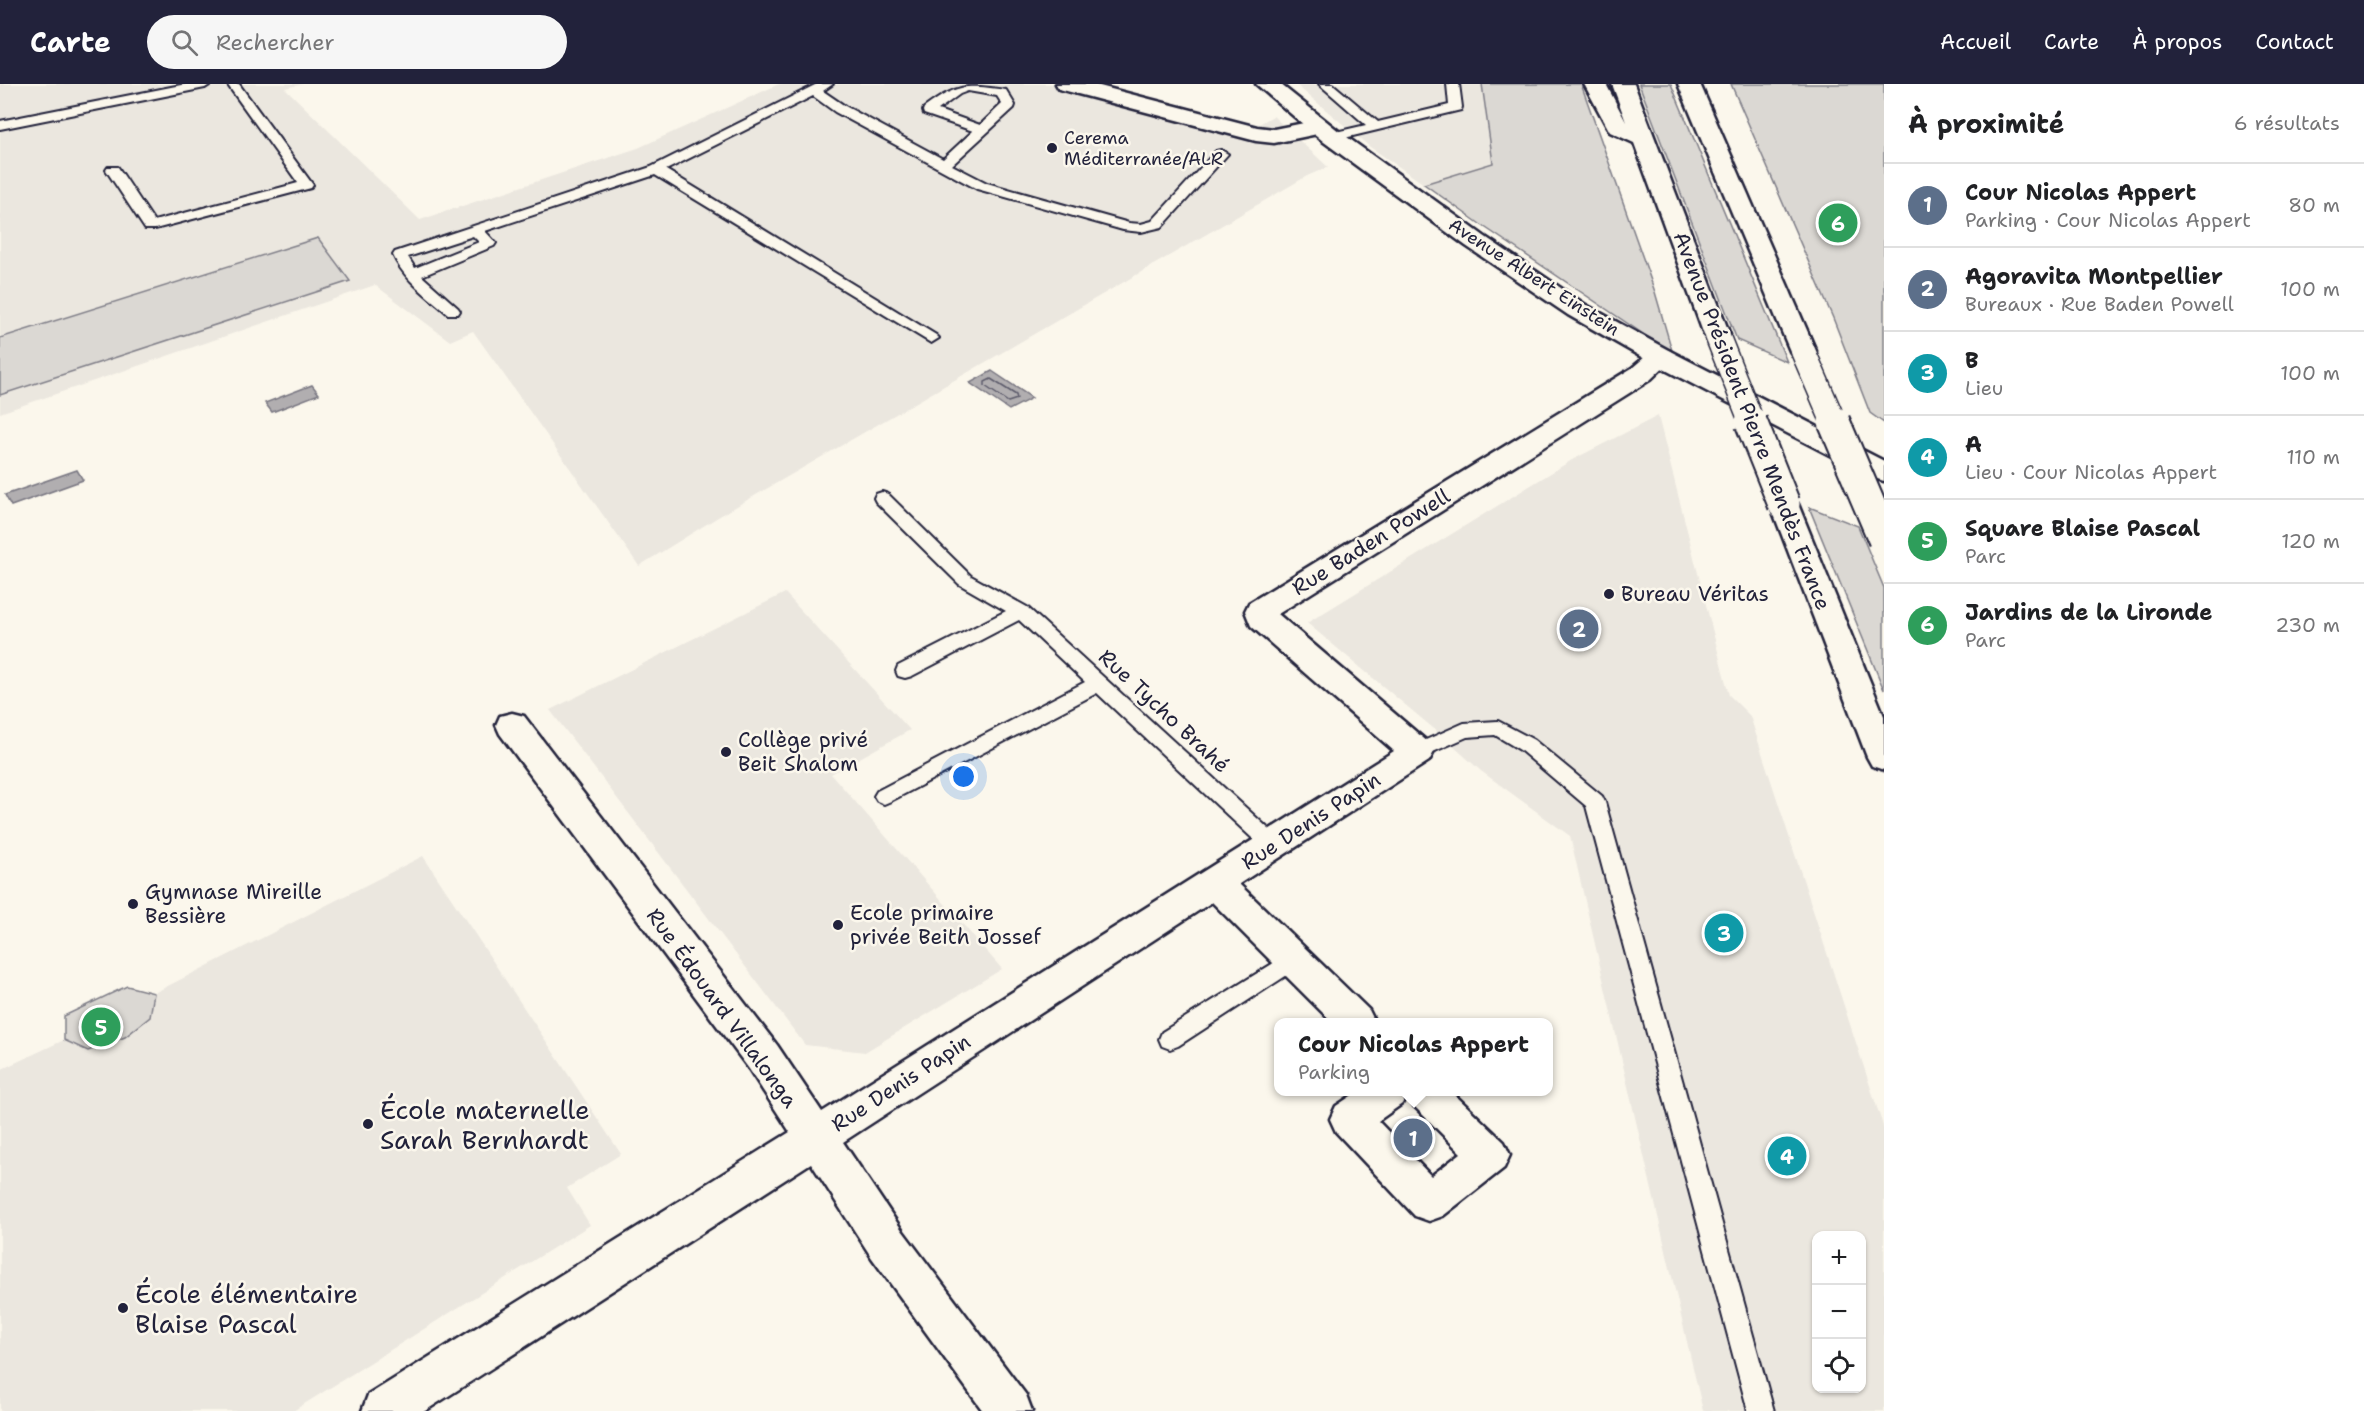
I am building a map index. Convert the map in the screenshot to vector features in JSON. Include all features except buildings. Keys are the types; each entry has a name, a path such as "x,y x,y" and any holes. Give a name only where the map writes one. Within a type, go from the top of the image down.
{"street":[{"path":"1067,84 1256,134 1274,136 1326,132"},
{"name":"Avenue Albert Einstein","path":"1268,84 1326,132 1475,241 1577,310 1661,357 1884,472"},
{"path":"1595,84 1618,127 1644,142"},
{"name":"Avenue Président Pierre Mendès France","path":"1623,84 1717,335 1884,758"},
{"path":"1698,89 1803,351 1884,539"},
{"name":"Rue Baden Powell","path":"1418,753 1262,618 1260,611 1641,374 1661,357"},
{"name":"Rue Édouard Villalonga","path":"512,725 763,1057 815,1139 887,1244 1010,1411"},
{"name":"Rue Denis Papin","path":"384,1411 815,1139 1418,753"},
{"path":"1214,882 1351,1018"},
{"path":"1382,1096 1350,1119 1429,1202 1490,1155 1430,1096"}],"lane":[{"path":"0,125 205,84"},
{"path":"113,170 150,226 306,184 233,84"},
{"path":"453,311 414,274 402,261 400,255 656,170 827,84"},
{"path":"943,166 983,130 1009,105 1002,93 971,84 957,85 929,111 983,130"},
{"path":"1325,84 1375,126"},
{"path":"1326,132 1375,126 1456,107 1454,84"},
{"path":"813,90 943,166 982,186 1128,227 1141,228 1157,224 1221,154"},
{"path":"656,170 931,338"},
{"path":"414,274 489,243 474,229"},
{"name":"Rue Tycho Brahé","path":"882,498 965,580 1021,611 1274,846"},
{"path":"905,672 1021,611"},
{"path":"884,796 1099,683"},
{"path":"1418,753 1464,730 1498,728 1527,745 1595,802 1761,1411"},
{"path":"1170,1039 1293,960"}],"shaded area":[{"path":"0,84 303,84 285,88 420,220 638,148 779,84 1097,84 1256,126 1273,116 1328,167 1307,176 718,517 639,566 473,331 450,341 375,285 0,413"},
{"path":"1295,84 1482,84 1493,163 1424,184 1370,147"},
{"path":"1482,84 1581,84 1655,292 1673,354 1424,184 1493,163"},
{"path":"1639,84 1671,84 1787,362 1737,340"},
{"path":"1731,84 1884,84 1884,423 1870,413 1833,318"},
{"path":"318,238 350,281 0,395 0,338"},
{"path":"1658,416 1729,695 1750,716 1884,1129 1884,1411 1703,1411 1570,836 1481,771 1307,623 1572,460"},
{"path":"1809,507 1858,526 1884,588 1884,690"},
{"path":"785,593 910,730 831,774 1002,969 865,1052 805,1045 550,710"},
{"name":"École maternelle Sarah Bernhardt","path":"423,856 621,1154 567,1188 590,1225 293,1411 0,1411 0,1070 64,1040 88,1051 150,1017 154,993"},
{"path":"127,986 154,993 150,1017 125,1037 88,1051 64,1040 64,1016"}],"water":[{"path":"992,371 1032,398 1009,410 970,383"},
{"path":"312,385 319,394 272,412 265,403"},
{"path":"77,470 83,480 11,506 5,495"}],"place":[{"name":"Cerema Méditerranée/ALR","path":"1052,148"},
{"name":"Jardins de la Lironde","path":"1838,223"},
{"name":"Bureau Véritas","path":"1609,594"},
{"name":"Agoravita Montpellier","path":"1579,629"},
{"name":"Collège privé Beit Shalom","path":"726,752"},
{"name":"Gymnase Mireille Bessière","path":"133,904"},
{"name":"Ecole primaire privée Beith Jossef","path":"838,925"},
{"name":"B","path":"1724,933"},
{"name":"Square Blaise Pascal","path":"101,1027"},
{"name":"École maternelle Sarah Bernhardt","path":"368,1124"},
{"name":"Cour Nicolas Appert","path":"1413,1138"},
{"name":"A","path":"1787,1156"},
{"name":"École élémentaire Blaise Pascal","path":"123,1308"}]}
